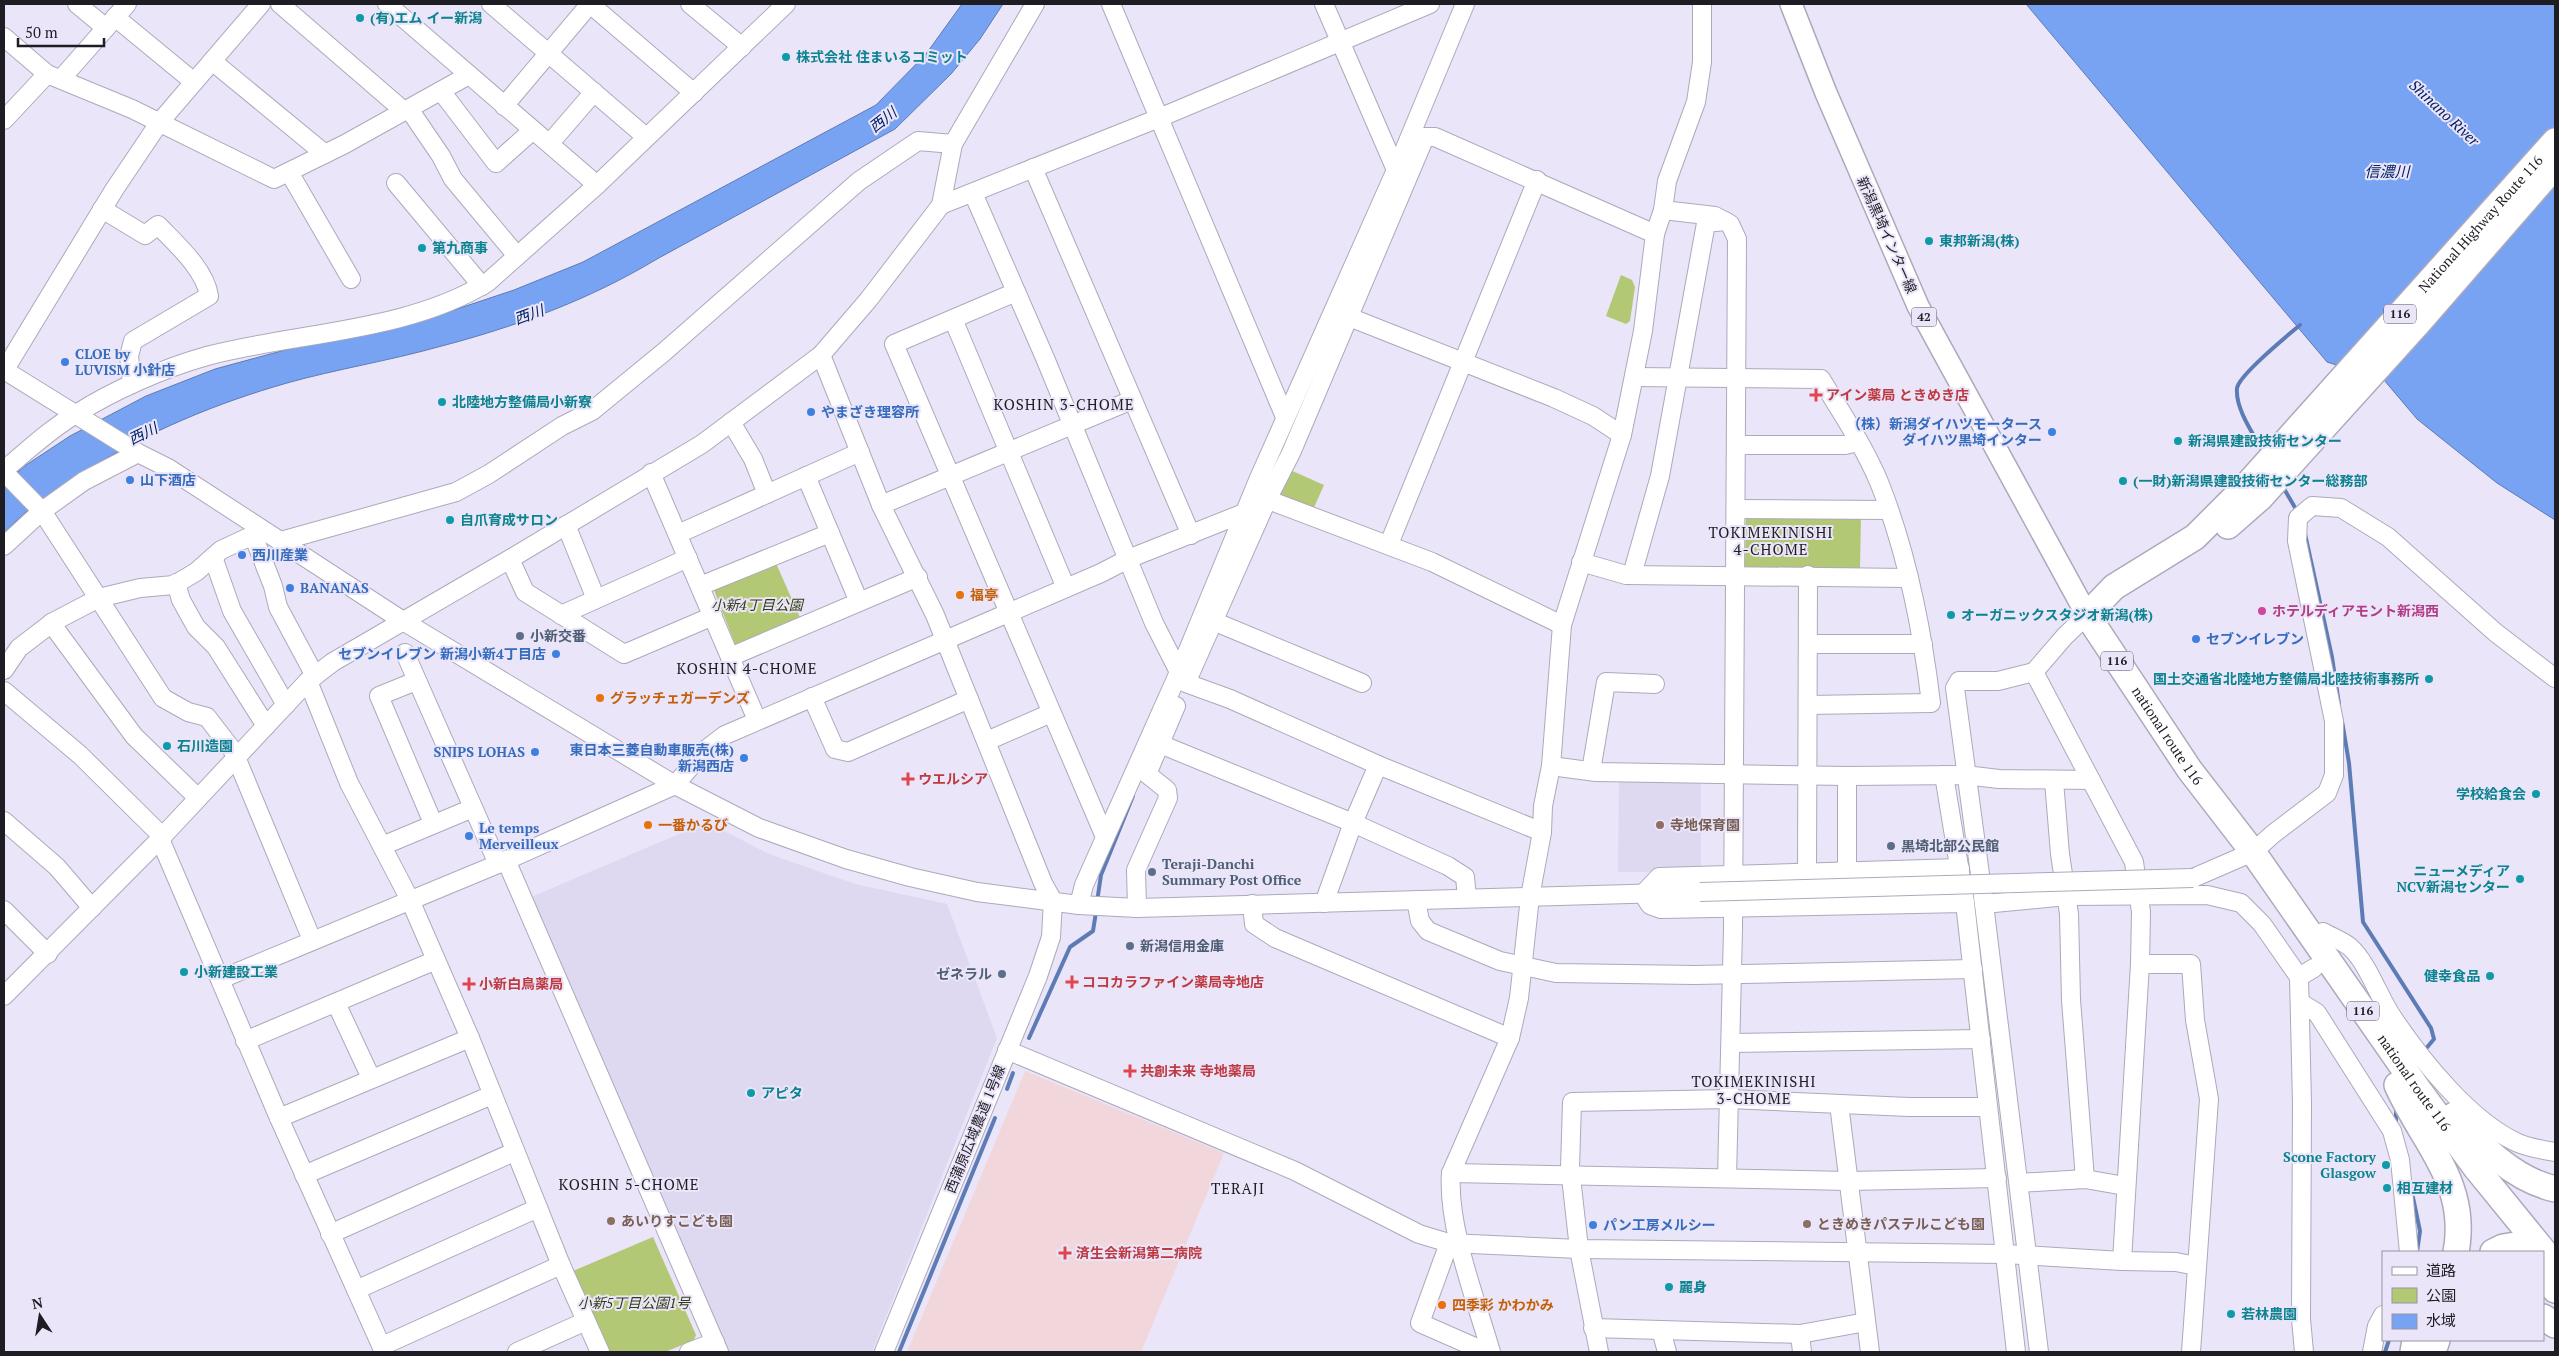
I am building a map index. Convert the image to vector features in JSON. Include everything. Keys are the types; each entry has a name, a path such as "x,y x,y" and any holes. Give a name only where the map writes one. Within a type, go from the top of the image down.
{"highway":[{"name":"National Highway Route 116","path":"2252,492 2555,141"},
{"name":"National Highway Route 116","path":"2252,492 2420,321 2555,166"},
{"name":"116","path":"2087,615 2114,587 2195,536 2252,492"},
{"name":"national route 116","path":"2087,615 2189,769 2253,852 2368,1018 2535,1251"},
{"name":"national route 116","path":"2253,852 2306,973 2407,1073 2455,1166 2533,1251"},
{"path":"2368,1018 2407,1073 2498,1160 2525,1178 2555,1189"},
{"name":"116","path":"2407,1073 2408,1111 2452,1186 2459,1219 2456,1251"},
{"name":"national route 116","path":"2544,1267 2555,1290"},
{"path":"2544,1318 2555,1325"}],"main road":[{"name":"新潟黒埼インター線","path":"1791,4 1844,136 1918,306 2087,615"}],"street":[{"path":"78,4 116,16 194,82"},
{"path":"261,4 159,123 102,210 4,370 137,452 168,468 258,533 281,541 402,621 676,785 759,828 846,859 910,878 977,892 1080,905 1137,908 2193,878 2253,852 2273,834 2327,793 2334,775 2334,721 2297,541 2298,518 2312,506 2341,508 2388,537 2496,633 2555,678"},
{"path":"280,4 407,110 441,156 453,179 517,256"},
{"path":"389,4 597,185"},
{"path":"491,4 646,137"},
{"path":"504,106 590,4 694,93"},
{"path":"690,4 742,47"},
{"path":"312,940 236,756 207,717 188,712 163,698 42,511 5,472 132,384 207,356 418,312 448,303 482,286 597,185 786,4"},
{"path":"4,996 48,954 161,838 236,756 312,678 333,662 702,444 821,355 869,299 941,205 953,144 1035,4"},
{"path":"1111,4 1285,418"},
{"path":"1324,4 1402,173"},
{"path":"941,205 1159,118 1430,4"},
{"path":"1137,908 1136,870 1168,798 1167,790 1147,774 1160,744 1182,677 1244,513 1260,496 1291,453 1349,317 1465,4"},
{"path":"1491,1352 1455,1244 1449,1196 1451,1173 1510,1038 1519,998 1530,897 1542,832 1543,806 1551,766 1562,625 1622,435 1643,331 1655,234 1663,210 1667,182 1696,102 1702,62 1702,4"},
{"path":"4,120 54,76 116,16"},
{"path":"4,37 54,76 159,123 274,179 325,154 469,75"},
{"path":"212,61 325,154"},
{"path":"441,91 496,164 533,130"},
{"path":"550,144 594,92"},
{"path":"1080,905 1084,885 1105,837 1182,677 1214,621 1260,496 1285,418 1402,173 1424,137 1435,137 1537,180 1655,234"},
{"path":"281,541 456,492 489,474 562,426 592,411 664,352 859,181 918,141 953,144"},
{"path":"1033,168 1191,535"},
{"path":"289,172 351,279"},
{"path":"1389,544 1537,180"},
{"path":"396,183 482,286"},
{"path":"973,193 1154,623 1182,677 1378,765 1542,832"},
{"path":"102,210 145,236 158,224 195,266 208,289 209,296 133,341 128,356 132,384"},
{"path":"1663,210 1715,216 1730,224 1737,239 1736,574 1732,774 1733,909 1727,1178"},
{"path":"1632,575 1660,476 1706,223 1725,221"},
{"path":"1016,292 894,344 1105,837"},
{"path":"1349,317 1562,401 1593,416 1622,435"},
{"path":"953,319 1066,588"},
{"path":"821,355 881,505 918,577 987,741 1043,883 1054,901"},
{"path":"1634,377 1821,379 1858,442 1878,481 1909,578 1918,611 1931,703 1808,704"},
{"path":"881,505 1132,400"},
{"path":"731,422 753,459 767,494"},
{"path":"1736,445 1845,445 1858,442"},
{"path":"4,546 42,511 84,481 137,452"},
{"path":"678,534 860,452"},
{"path":"651,473 757,720"},
{"path":"806,476 859,602"},
{"path":"1260,496 1432,562 1562,625"},
{"path":"1736,509 1888,510"},
{"path":"221,979 502,862 676,785 713,742 757,720 1009,614 1128,559 1244,513"},
{"path":"566,525 596,599"},
{"path":"4,670 19,648 51,623 99,598 140,588 176,583 196,572 221,550 258,533"},
{"path":"258,533 278,607 312,678 349,783 410,900 470,1038 561,1266 600,1352"},
{"path":"700,586 830,533"},
{"path":"213,557 232,611 286,705"},
{"path":"561,614 688,558"},
{"path":"510,559 525,592 624,654 713,616"},
{"path":"1582,562 1632,575 1736,574 1909,578"},
{"path":"1808,575 1808,871"},
{"path":"730,657 918,577"},
{"path":"176,583 181,600 196,627 216,647 266,726"},
{"path":"2039,1352 2029,1255 1955,688 1959,681 1998,681 2034,672 2065,636 2087,615"},
{"path":"1214,621 1362,683"},
{"path":"51,623 134,736 198,798"},
{"path":"1808,644 1923,644"},
{"path":"404,653 473,808 502,862 717,1347 689,1352"},
{"path":"2034,672 2134,862 2141,912 2140,964 2125,1186 2122,1262"},
{"path":"416,681 379,696 433,823"},
{"path":"1591,771 1606,682 1655,684"},
{"path":"4,691 80,755 161,838 245,1040 383,1349 561,1266"},
{"path":"812,698 835,749 848,752 969,699"},
{"path":"987,741 1052,714"},
{"path":"1160,744 1353,823 1448,866 1466,877 1467,898"},
{"path":"1324,903 1353,823 1378,765"},
{"path":"1551,766 1591,771 1847,776 1965,775 1999,779 2091,780"},
{"path":"1944,775 1965,903 2016,1352"},
{"path":"1847,776 1847,870"},
{"path":"2054,781 2060,854 2067,896 2071,1000 2085,1179"},
{"path":"382,846 433,823 473,808"},
{"path":"4,821 57,867 92,908"},
{"path":"1643,894 1659,877 1808,871 1960,868"},
{"path":"1643,894 1650,904 1661,909 1965,903"},
{"path":"1984,904 2067,896 2207,895 2242,903 2306,973 2301,1003 2301,1319 2304,1352"},
{"path":"1416,900 1420,921 1428,931 1522,968 1556,973 1732,974 1973,969"},
{"name":"西蒲原広域農道 1号線","path":"884,1352 1046,953 1051,937 1054,901"},
{"path":"1252,904 1254,924 1276,938 1510,1038"},
{"path":"4,910 48,954"},
{"path":"2312,937 2323,932 2350,947 2363,964 2393,1018 2420,1054 2463,1102 2482,1120 2518,1143 2555,1152"},
{"path":"245,1040 436,960"},
{"path":"2140,964 2191,964 2195,1020 2209,1099 2191,1352"},
{"path":"336,1003 371,1078"},
{"path":"2301,1003 2318,1013 2392,1131 2400,1160 2409,1251"},
{"path":"279,1118 470,1038"},
{"path":"1731,1043 1980,1039"},
{"path":"1008,1050 1295,1171 1419,1234 1455,1244 1579,1249 2005,1254 2122,1262 2176,1262 2196,1266"},
{"path":"304,1175 492,1095"},
{"path":"1598,1352 1579,1249 1571,1177 1572,1102 1730,1099 1839,1104 1987,1107"},
{"path":"1839,1104 1870,1352"},
{"path":"330,1234 514,1152"},
{"path":"1451,1173 1571,1177 1849,1181 1997,1178"},
{"path":"2019,1183 2085,1179 2125,1186"},
{"path":"356,1290 538,1208"},
{"path":"1455,1244 1420,1323 1486,1352"},
{"path":"2372,1352 2377,1326 2382,1317"},
{"path":"516,1352 586,1322"},
{"path":"1593,1328 1800,1334 1866,1322"},
{"path":"1661,1330 1667,1352"},
{"path":"1800,1334 1802,1352"}],"shaded area":[{"name":"寺地保育園","path":"1619,779 1701,779 1701,872 1618,872"},
{"path":"707,822 769,854 855,884 947,904 997,1038 872,1352 725,1352 529,898"},
{"name":"済生会新潟第二病院","path":"1025,1071 1224,1153 1141,1352 907,1352"}],"green space":[{"path":"1621,275 1632,280 1635,287 1630,321 1626,324 1606,316"},
{"path":"1288,469 1324,485 1312,512 1276,496"},
{"path":"1746,512 1861,514 1860,569 1745,567"},
{"name":"小新4丁目公園","path":"775,561 802,622 741,647 735,644 714,586"},
{"name":"小新5丁目公園1号","path":"653,1237 696,1335 694,1340 665,1352 608,1352 573,1271"}],"water":[{"name":"西川","path":"962,4 1003,4 980,39 951,74 895,129 631,274 578,300 495,331 400,357 287,383 184,419 135,443 76,477 33,506 4,533 4,484 26,465 70,436 146,396 215,369 285,350 445,313 514,290 583,262 876,105 926,54"},
{"name":"信濃川","path":"2026,4 2555,4 2555,520 2497,483 2417,419 2384,380 2327,362"}],"waterway":[{"path":"2264,453 2242,413 2237,396 2237,388 2246,374 2300,325"},
{"path":"1281,454 1294,424"},
{"path":"2283,487 2297,511"},
{"path":"2305,534 2332,657 2339,704"},
{"path":"2342,721 2349,763 2363,922 2431,1028 2434,1039 2424,1051"},
{"path":"1097,902 1101,875 1133,796"},
{"path":"1029,1038 1070,947 1093,931 1096,912"},
{"path":"1007,1089 1013,1073"},
{"path":"2396,1108 2396,1126"},
{"path":"899,1352 995,1118"},
{"path":"2412,1193 2420,1231 2417,1251"},
{"path":"2385,1352 2389,1341"}],"place":[{"name":"(有)エム イー新潟","path":"360,18"},
{"name":"株式会社 住まいるコミット","path":"786,57"},
{"name":"東邦新潟(株)","path":"1929,241"},
{"name":"第九商事","path":"422,248"},
{"name":"CLOE by LUVISM 小針店","path":"65,362"},
{"name":"アイン薬局 ときめき店","path":"1816,395"},
{"name":"北陸地方整備局小新寮","path":"442,402"},
{"name":"やまざき理容所","path":"811,412"},
{"name":"（株）新潟ダイハツモータース ダイハツ黒埼インター","path":"2052,432"},
{"name":"新潟県建設技術センター","path":"2178,441"},
{"name":"山下酒店","path":"130,480"},
{"name":"(一財)新潟県建設技術センター総務部","path":"2123,481"},
{"name":"自爪育成サロン","path":"450,520"},
{"name":"西川産業","path":"242,555"},
{"name":"BANANAS","path":"290,588"},
{"name":"福亭","path":"960,595"},
{"name":"ホテルディアモント新潟西","path":"2262,611"},
{"name":"オーガニックスタジオ新潟(株)","path":"1951,615"},
{"name":"小新交番","path":"520,636"},
{"name":"セブンイレブン","path":"2196,639"},
{"name":"セブンイレブン 新潟小新4丁目店","path":"556,654"},
{"name":"国土交通省北陸地方整備局北陸技術事務所","path":"2429,679"},
{"name":"グラッチェガーデンズ","path":"600,698"},
{"name":"石川造園","path":"167,746"},
{"name":"SNIPS LOHAS","path":"535,752"},
{"name":"東日本三菱自動車販売(株) 新潟西店","path":"744,758"},
{"name":"ウエルシア","path":"908,779"},
{"name":"学校給食会","path":"2536,794"},
{"name":"一番かるび","path":"648,825"},
{"name":"寺地保育園","path":"1660,825"},
{"name":"Le temps Merveilleux","path":"469,836"},
{"name":"黒埼北部公民館","path":"1891,846"},
{"name":"Teraji-Danchi Summary Post Office","path":"1152,872"},
{"name":"ニューメディア NCV新潟センター","path":"2520,879"},
{"name":"新潟信用金庫","path":"1130,946"},
{"name":"小新建設工業","path":"184,972"},
{"name":"ゼネラル","path":"1002,974"},
{"name":"健幸食品","path":"2490,976"},
{"name":"ココカラファイン薬局寺地店","path":"1072,982"},
{"name":"小新白鳥薬局","path":"469,984"},
{"name":"共創未来 寺地薬局","path":"1130,1071"},
{"name":"アピタ","path":"751,1093"},
{"name":"Scone Factory Glasgow","path":"2386,1165"},
{"name":"相互建材","path":"2387,1188"},
{"name":"あいりすこども園","path":"611,1221"},
{"name":"ときめきパステルこども園","path":"1807,1224"},
{"name":"パン工房メルシー","path":"1593,1225"},
{"name":"済生会新潟第二病院","path":"1065,1253"},
{"name":"麗身","path":"1669,1287"},
{"name":"四季彩 かわかみ","path":"1442,1305"},
{"name":"若林農園","path":"2231,1314"}],"district":[{"name":"KOSHIN 3-CHOME","path":"1064,405"},
{"name":"TOKIMEKINISHI 4-CHOME","path":"1771,542"},
{"name":"KOSHIN 4-CHOME","path":"747,669"},
{"name":"TOKIMEKINISHI 3-CHOME","path":"1754,1090"},
{"name":"KOSHIN 5-CHOME","path":"629,1185"},
{"name":"TERAJI","path":"1238,1189"}],"water label":[{"name":"Shinano River","path":"2444,113"}]}
